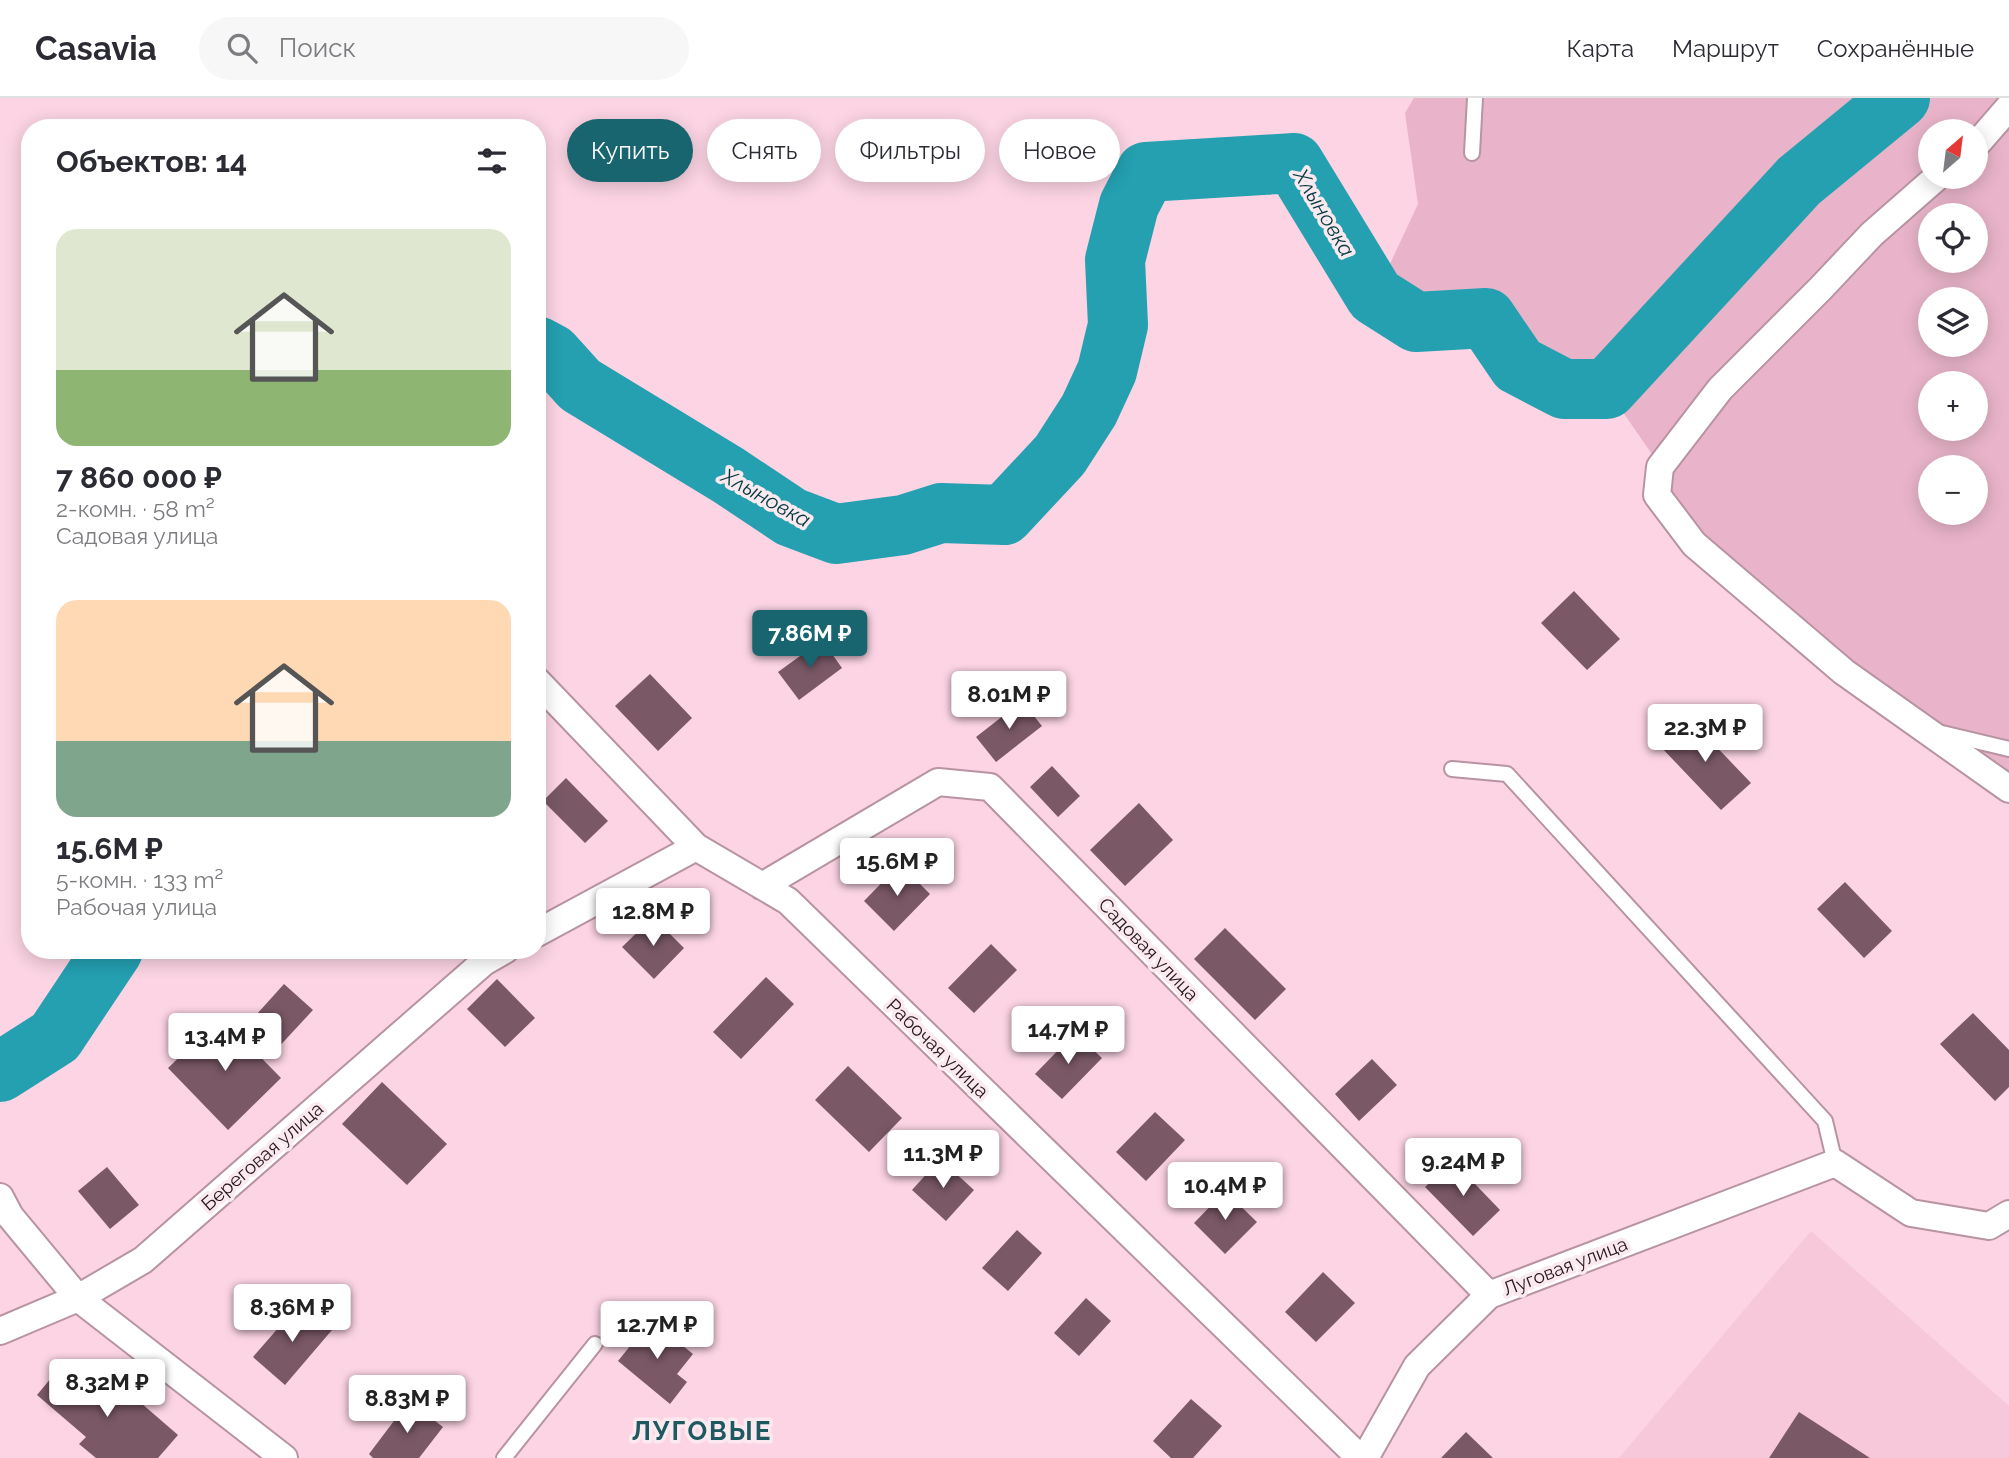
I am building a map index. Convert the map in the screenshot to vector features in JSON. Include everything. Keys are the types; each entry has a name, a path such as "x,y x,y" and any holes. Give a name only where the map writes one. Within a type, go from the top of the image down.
{"street":[{"path":"1988,131 2009,107"},
{"path":"1923,189 1872,234 1720,389 1660,467 1657,495 1694,544 1844,672 2009,789"},
{"name":"Рабочая улица","path":"546,690 696,847 788,901 1363,1458"},
{"name":"Садовая улица","path":"762,886 937,782 990,787 1489,1295"},
{"path":"546,928 696,847"},
{"name":"Береговая улица","path":"0,1331 78,1298 143,1260 489,959"},
{"path":"1835,1163 1912,1213 1989,1226 2009,1214"},
{"name":"Луговая улица","path":"1363,1458 1417,1366 1489,1295 1835,1163"},
{"path":"0,1197 10,1216 78,1298 284,1458"}],"lane":[{"path":"1472,153 1475,98"},
{"path":"1924,729 2009,749"},
{"path":"1452,769 1507,774 1825,1121 1835,1163"},
{"path":"504,1458 595,1344"}],"shaded area":[{"path":"1414,98 2009,98 2009,789 1844,672 1657,495 1660,466 1607,389 1564,389 1518,365 1486,318 1416,322 1375,296 1418,204 1405,113"},
{"path":"1811,1231 2009,1406 2009,1458 1619,1458"}],"building":[{"path":"1574,591 1620,639 1587,670 1541,623"},
{"path":"822,640 842,668 799,700 778,672"},
{"path":"650,674 692,718 658,751 615,706"},
{"path":"1022,701 1042,726 996,762 976,737"},
{"path":"1688,717 1751,783 1721,810 1659,745"},
{"path":"1052,766 1080,796 1058,817 1030,787"},
{"path":"566,778 608,821 585,843 546,804 546,798"},
{"path":"1139,803 1173,840 1125,886 1090,850"},
{"path":"900,864 930,894 894,931 864,901"},
{"path":"1845,882 1892,931 1864,958 1817,909"},
{"path":"653,917 684,948 654,979 622,947"},
{"path":"1225,928 1286,989 1255,1020 1194,959"},
{"path":"991,944 1017,970 974,1013 948,988"},
{"path":"766,977 794,1004 741,1059 713,1032"},
{"path":"497,979 535,1018 505,1047 467,1009"},
{"path":"284,984 313,1010 275,1051 247,1025"},
{"path":"1973,1013 2009,1050 2009,1087 1995,1101 1940,1044"},
{"path":"221,1017 281,1078 228,1130 168,1068"},
{"path":"1075,1033 1102,1058 1062,1099 1035,1074"},
{"path":"1372,1059 1397,1085 1359,1121 1335,1094"},
{"path":"848,1066 902,1118 869,1152 815,1100"},
{"path":"382,1082 447,1144 407,1185 342,1124"},
{"path":"1155,1112 1185,1140 1146,1181 1116,1152"},
{"path":"940,1159 974,1190 946,1221 912,1190"},
{"path":"1453,1161 1500,1210 1473,1236 1425,1187"},
{"path":"107,1167 139,1205 110,1229 78,1191"},
{"path":"1225,1191 1257,1222 1225,1254 1194,1223"},
{"path":"1017,1230 1042,1253 1008,1291 982,1268"},
{"path":"1323,1272 1355,1303 1316,1342 1285,1312"},
{"path":"1086,1298 1111,1321 1079,1356 1054,1333"},
{"path":"300,1303 332,1330 285,1385 253,1357"},
{"path":"651,1320 693,1354 677,1374 687,1382 670,1404 618,1361"},
{"path":"61,1366 87,1388 96,1377 120,1397 126,1390 178,1435 158,1458 96,1458 79,1444 86,1437 37,1395"},
{"path":"1191,1399 1222,1426 1193,1458 1171,1458 1153,1441"},
{"path":"409,1401 443,1427 419,1458 373,1458 369,1454"},
{"path":"1799,1412 1870,1458 1769,1458"},
{"path":"1466,1432 1493,1458 1441,1458"}],"waterway":[{"name":"Хлыновка","path":"546,351 580,385 728,475 791,517 836,534 903,525 941,513 1004,515 1060,455 1089,410 1107,371 1118,325 1115,260 1129,205 1146,172 1294,163 1375,296 1416,322 1486,318 1518,365 1564,389 1607,389 1799,181 1900,98"},
{"name":"Хлыновка","path":"0,1072 55,1037 107,959"}],"district":[{"name":"ЛУГОВЫЕ","path":"702,1431"}]}
